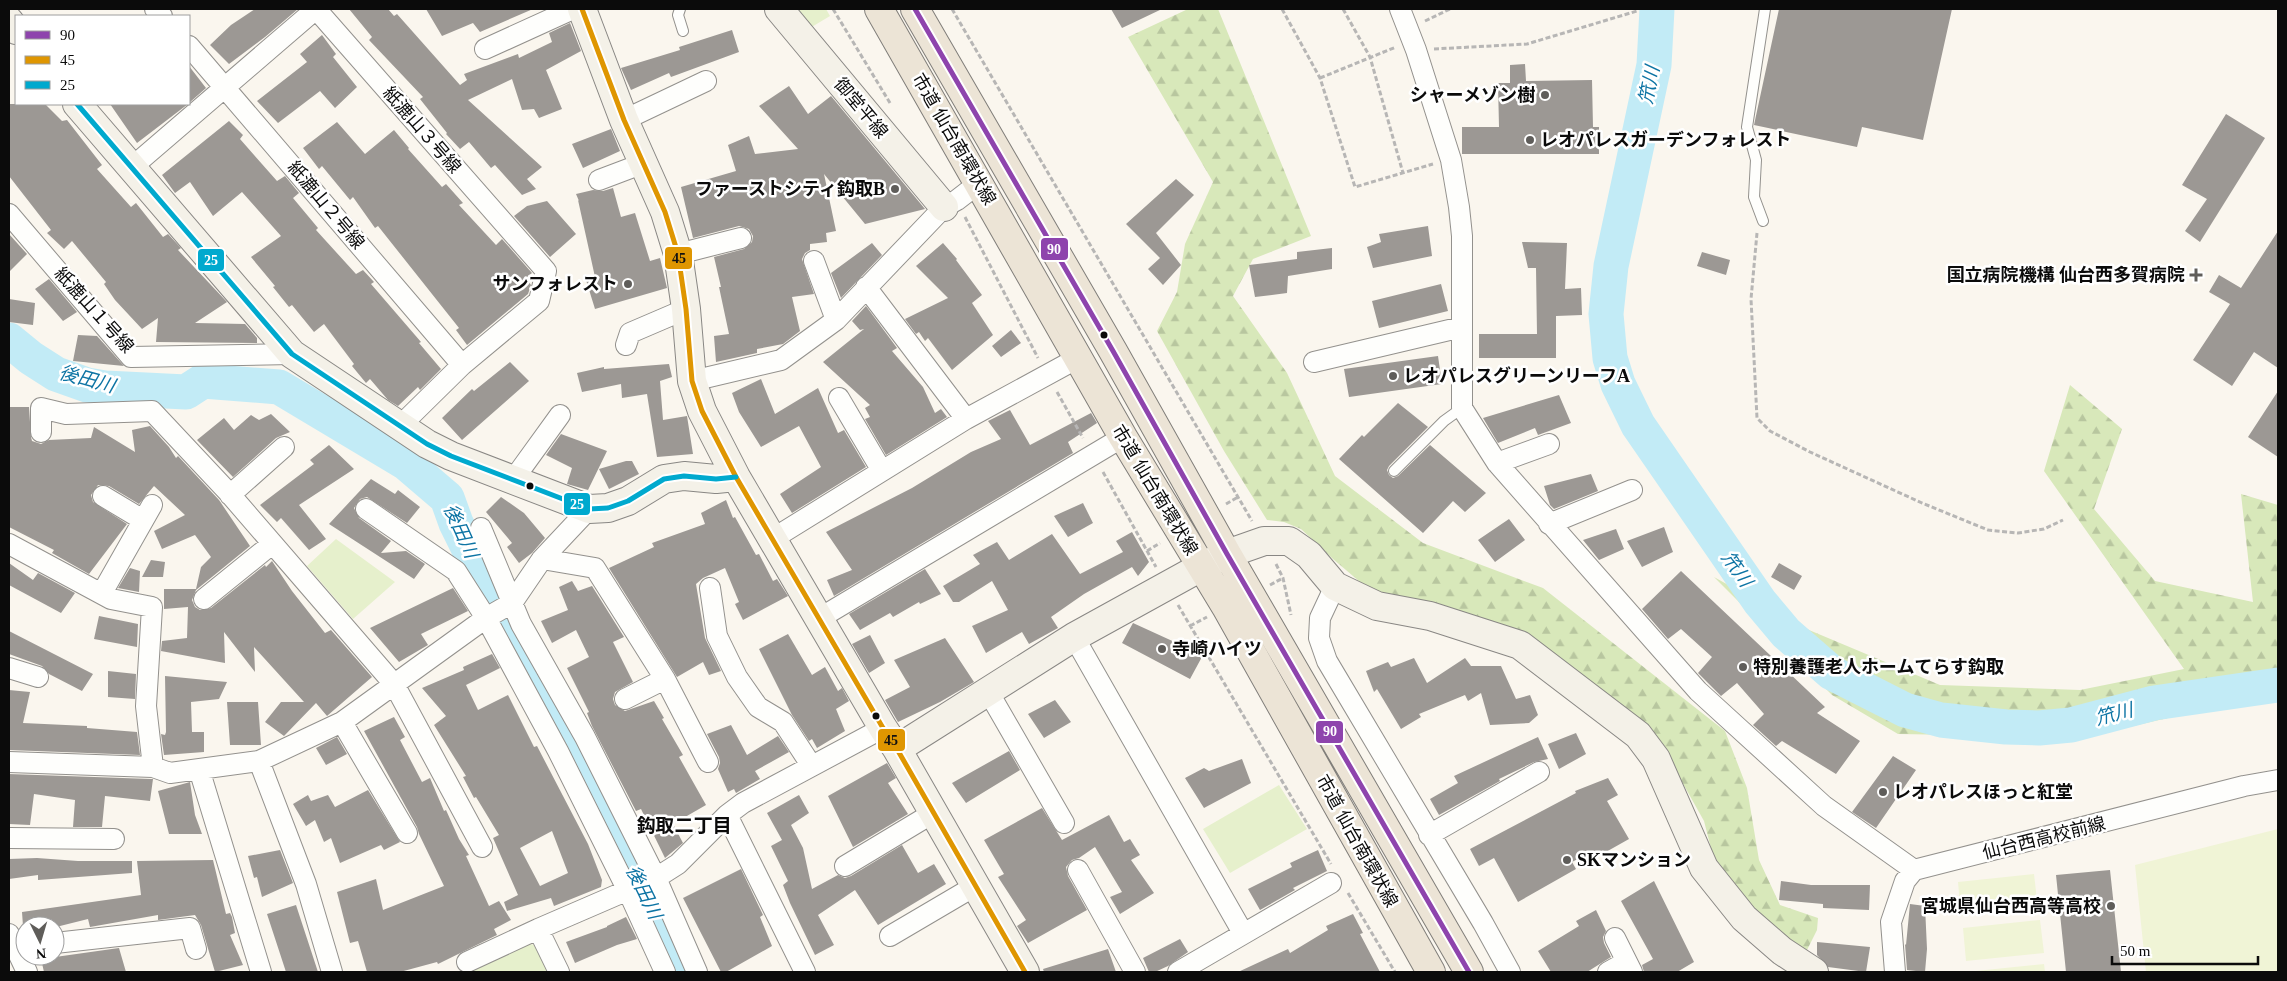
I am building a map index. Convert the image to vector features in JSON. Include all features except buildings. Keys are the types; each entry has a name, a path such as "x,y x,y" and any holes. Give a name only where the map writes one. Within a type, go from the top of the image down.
{"main road":[{"name":"市道 仙台南環状線","path":"879,9 1123,437 1201,567 1430,972"},
{"name":"市道 仙台南環状線","path":"915,9 1469,972"}],"street":[{"path":"485,49 573,9"},
{"path":"582,9 624,120 665,212 678,254 686,309 692,381 702,411 736,477 774,538 934,813 975,886 1017,970"},
{"name":"御堂平線","path":"779,9 950,203"},
{"path":"1400,9 1413,40 1450,160 1459,207 1462,236 1462,408 1497,464 1698,691 1824,806 1914,870 1905,881 1891,922 1895,972"},
{"name":"紙漉山３号線","path":"131,168 316,10 546,271 539,301 462,366 400,426"},
{"name":"紙漉山２号線","path":"190,47 462,366"},
{"path":"624,120 706,81"},
{"path":"78,105 292,354 427,444 451,456 589,509 608,508 628,501 664,479 684,476 716,479 736,477"},
{"path":"599,180 644,163"},
{"path":"692,381 781,360 836,320 866,287 950,203 979,182"},
{"name":"紙漉山１号線","path":"9,214 131,356 292,354"},
{"path":"678,254 741,238"},
{"path":"814,261 836,320"},
{"path":"866,287 966,419"},
{"path":"626,344 630,333 686,309"},
{"path":"1314,362 1462,327"},
{"path":"774,538 966,419 1078,358"},
{"path":"838,398 882,471"},
{"path":"41,432 41,408 66,414 152,411 230,495 394,684 482,847"},
{"path":"513,480 560,415"},
{"path":"820,618 1123,437"},
{"path":"1497,464 1549,444"},
{"path":"230,495 284,447"},
{"path":"1549,524 1632,490"},
{"path":"102,593 148,512 103,496"},
{"path":"366,509 456,571 499,611 521,624 585,737 642,884 665,972"},
{"path":"9,762 153,767 170,773 259,761 342,722 499,611 589,509"},
{"path":"481,528 499,611 558,750 698,972"},
{"path":"467,962 642,884 678,864 727,815 743,803 811,765 890,738 989,693 1074,636 1227,554 1264,541 1289,541 1309,555 1335,586 1377,606 1430,616 1520,644 1638,735 1656,759 1704,868 1744,918 1782,952 1814,972"},
{"path":"9,544 111,599 152,607 146,706 153,767"},
{"path":"204,598 272,544"},
{"path":"542,560 595,568 665,680 708,762"},
{"path":"1335,586 1320,618 1319,638 1327,661 1510,972"},
{"path":"710,588 718,636 737,677 758,707 783,722 811,765"},
{"path":"1074,636 1243,933"},
{"path":"9,668 38,677"},
{"path":"625,699 665,680"},
{"path":"989,693 1064,823"},
{"path":"342,722 407,833"},
{"path":"259,761 306,884 332,972"},
{"path":"199,769 261,972"},
{"path":"1429,834 1539,772"},
{"name":"仙台西高校前線","path":"1914,870 2244,786 2278,780"},
{"path":"845,866 934,813"},
{"path":"727,815 805,972"},
{"path":"9,838 114,839"},
{"path":"1078,870 1135,972"},
{"path":"1178,972 1243,933 1337,881"},
{"path":"890,936 975,886"},
{"path":"65,942 190,928 196,949"},
{"path":"538,929 559,972"},
{"path":"1608,972 1629,967 1615,938"}],"lane":[{"path":"680,9 678,15 683,31"},
{"path":"1763,221 1754,197 1756,160 1747,127 1765,9"},
{"path":"1394,471 1444,420 1462,408"}],"path":[{"path":"833,9 893,109"},
{"path":"952,9 1264,541 1283,578 1292,621"},
{"path":"1282,9 1320,78 1355,187 1450,160"},
{"path":"1343,9 1370,57 1403,173"},
{"path":"1320,78 1413,40 1450,9"},
{"path":"1413,40 1527,44 1636,11 1636,9"},
{"path":"950,203 1337,881 1394,972"},
{"path":"1763,221 1757,234 1752,299 1756,418 1770,431 1810,452 1922,503 1988,530 2018,533 2044,528 2063,520"}],"green space":[{"path":"794,9 826,9 830,16 810,28"},
{"path":"1188,9 1218,9 1311,236 1253,259 1233,296 1287,373 1335,476 1423,543 1543,588 1725,731 1747,788 1759,860 1780,905 1818,918 1817,930 1805,954 1780,939 1715,864 1704,821 1659,741 1608,695 1373,593 1301,529 1284,522 1267,520 1224,451 1157,331 1177,292 1185,244 1213,182 1128,37"},
{"path":"2070,385 2122,429 2094,509 2155,581 2253,602 2241,494 2278,505 2278,686 2185,714 2086,737 1898,734 1832,695 1714,577 1809,630 1940,685 2080,690 2184,669 2044,471"},
{"path":"336,539 395,582 353,619 307,566"},
{"path":"1279,785 1307,829 1230,873 1203,829"},
{"path":"2278,829 2278,972 2146,972 2135,865"},
{"path":"2034,874 2038,909 1961,916 1958,882"},
{"path":"2040,920 2044,953 1966,961 1963,928"},
{"path":"526,943 539,946 553,972 466,972"},
{"path":"2044,964 2045,972 1966,972"}],"waterway":[{"name":"笊川","path":"1657,9 1654,65 1611,266 1606,314 1610,358 1618,384 1638,425 1760,602 1786,633 1832,673 1905,710 1941,720 2006,727 2039,728 2071,725 2154,703 2278,685"},
{"name":"後田川","path":"9,340 31,358 56,374 87,385 105,388 186,392 203,381 279,387 406,463 447,498 456,523 538,689 577,750 683,972"}],"transit line":[{"name":"45","path":"582,9 624,120 665,212 678,254 686,309 692,381 702,411 736,477 897,749 1025,972"},
{"name":"90","path":"915,9 1469,972"},
{"name":"25","path":"78,105 292,354 427,444 451,456 589,509 608,508 628,501 664,479 684,476 716,479 736,477"}],"place":[{"name":"シャーメゾン樹","path":"1545,95"},
{"name":"レオパレスガーデンフォレスト","path":"1530,140"},
{"name":"ファーストシティ鈎取B","path":"895,189"},
{"name":"国立病院機構 仙台西多賀病院","path":"2196,275"},
{"name":"サンフォレスト","path":"628,284"},
{"name":"レオパレスグリーンリーフA","path":"1393,376"},
{"name":"寺崎ハイツ","path":"1162,649"},
{"name":"特別養護老人ホームてらす鈎取","path":"1743,667"},
{"name":"レオパレスほっと紅堂","path":"1883,792"},
{"name":"SKマンション","path":"1567,860"},
{"name":"宮城県仙台西高等高校","path":"2111,906"}],"district":[{"name":"鈎取二丁目","path":"684,825"}]}
